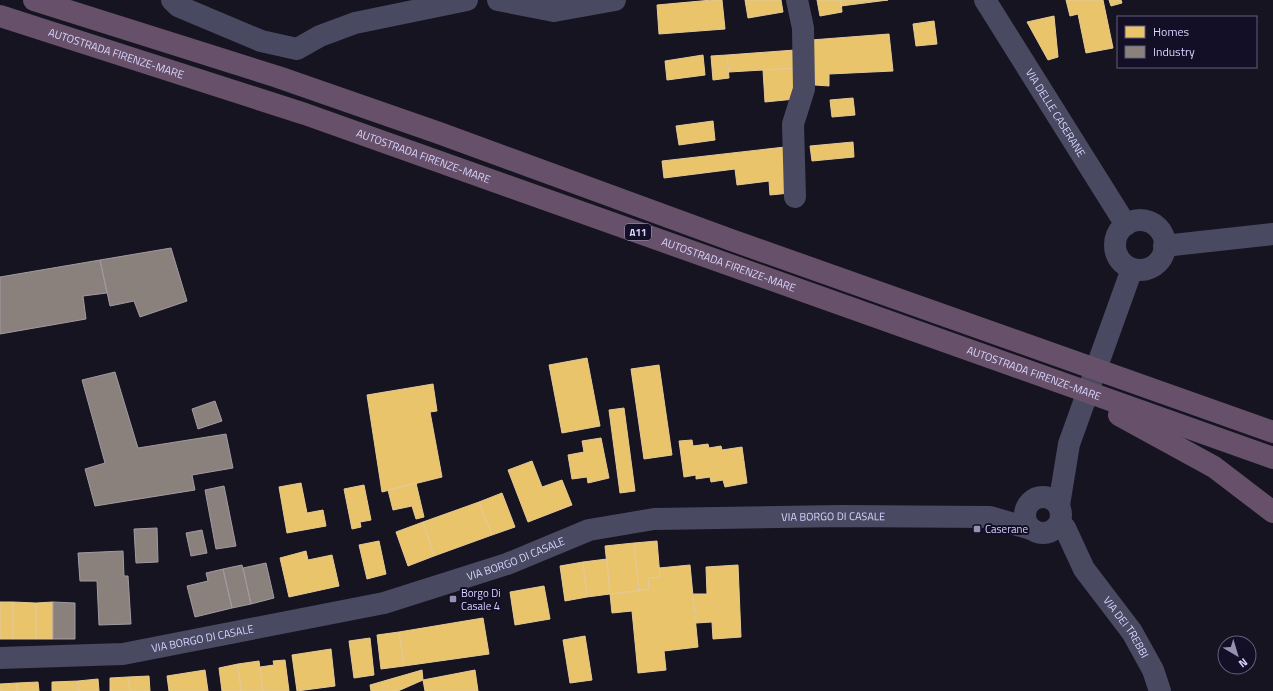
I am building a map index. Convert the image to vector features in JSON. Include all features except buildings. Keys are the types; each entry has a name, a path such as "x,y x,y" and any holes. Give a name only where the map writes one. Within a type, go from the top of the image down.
{"highway":[{"name":"A11","path":"34,0 278,77 432,131 734,241 1273,432"},
{"name":"AUTOSTRADA FIRENZE-MARE","path":"0,16 305,114 1273,458"},
{"path":"1028,371 1143,428 1214,467 1273,512"}],"street":[{"path":"172,0 178,6 260,40 297,49 320,36 355,23 467,0"},
{"path":"498,0 554,11 616,0"},
{"path":"795,197 793,124 804,90 803,28 797,0"},
{"name":"VIA DELLE CASERANE","path":"985,0 1126,225"},
{"path":"1141,221 1148,222 1160,232 1164,246 1163,254 1154,265 1147,269 1132,269 1121,262 1115,249 1117,235 1126,225 1141,221"},
{"path":"1164,246 1273,234"},
{"path":"1069,444 1024,514 1027,525 1036,531 1052,531 1059,514 1069,444 1132,269"},
{"path":"1032,501 1045,497 1050,498 1059,514"},
{"name":"VIA BORGO DI CASALE","path":"990,517 1032,501"},
{"name":"VIA DEI TREBBI","path":"1059,514 1084,569 1132,632 1153,670 1160,691"},
{"name":"VIA BORGO DI CASALE","path":"0,658 123,654 384,603 507,564 589,530 654,519 840,516 990,517 1036,531"},
{"name":"VIA DEI TREBBI","path":"1036,531 1084,569"}],"place":[{"name":"Caserane","path":"977,529"},
{"name":"Borgo Di Casale 4","path":"453,599"}]}
